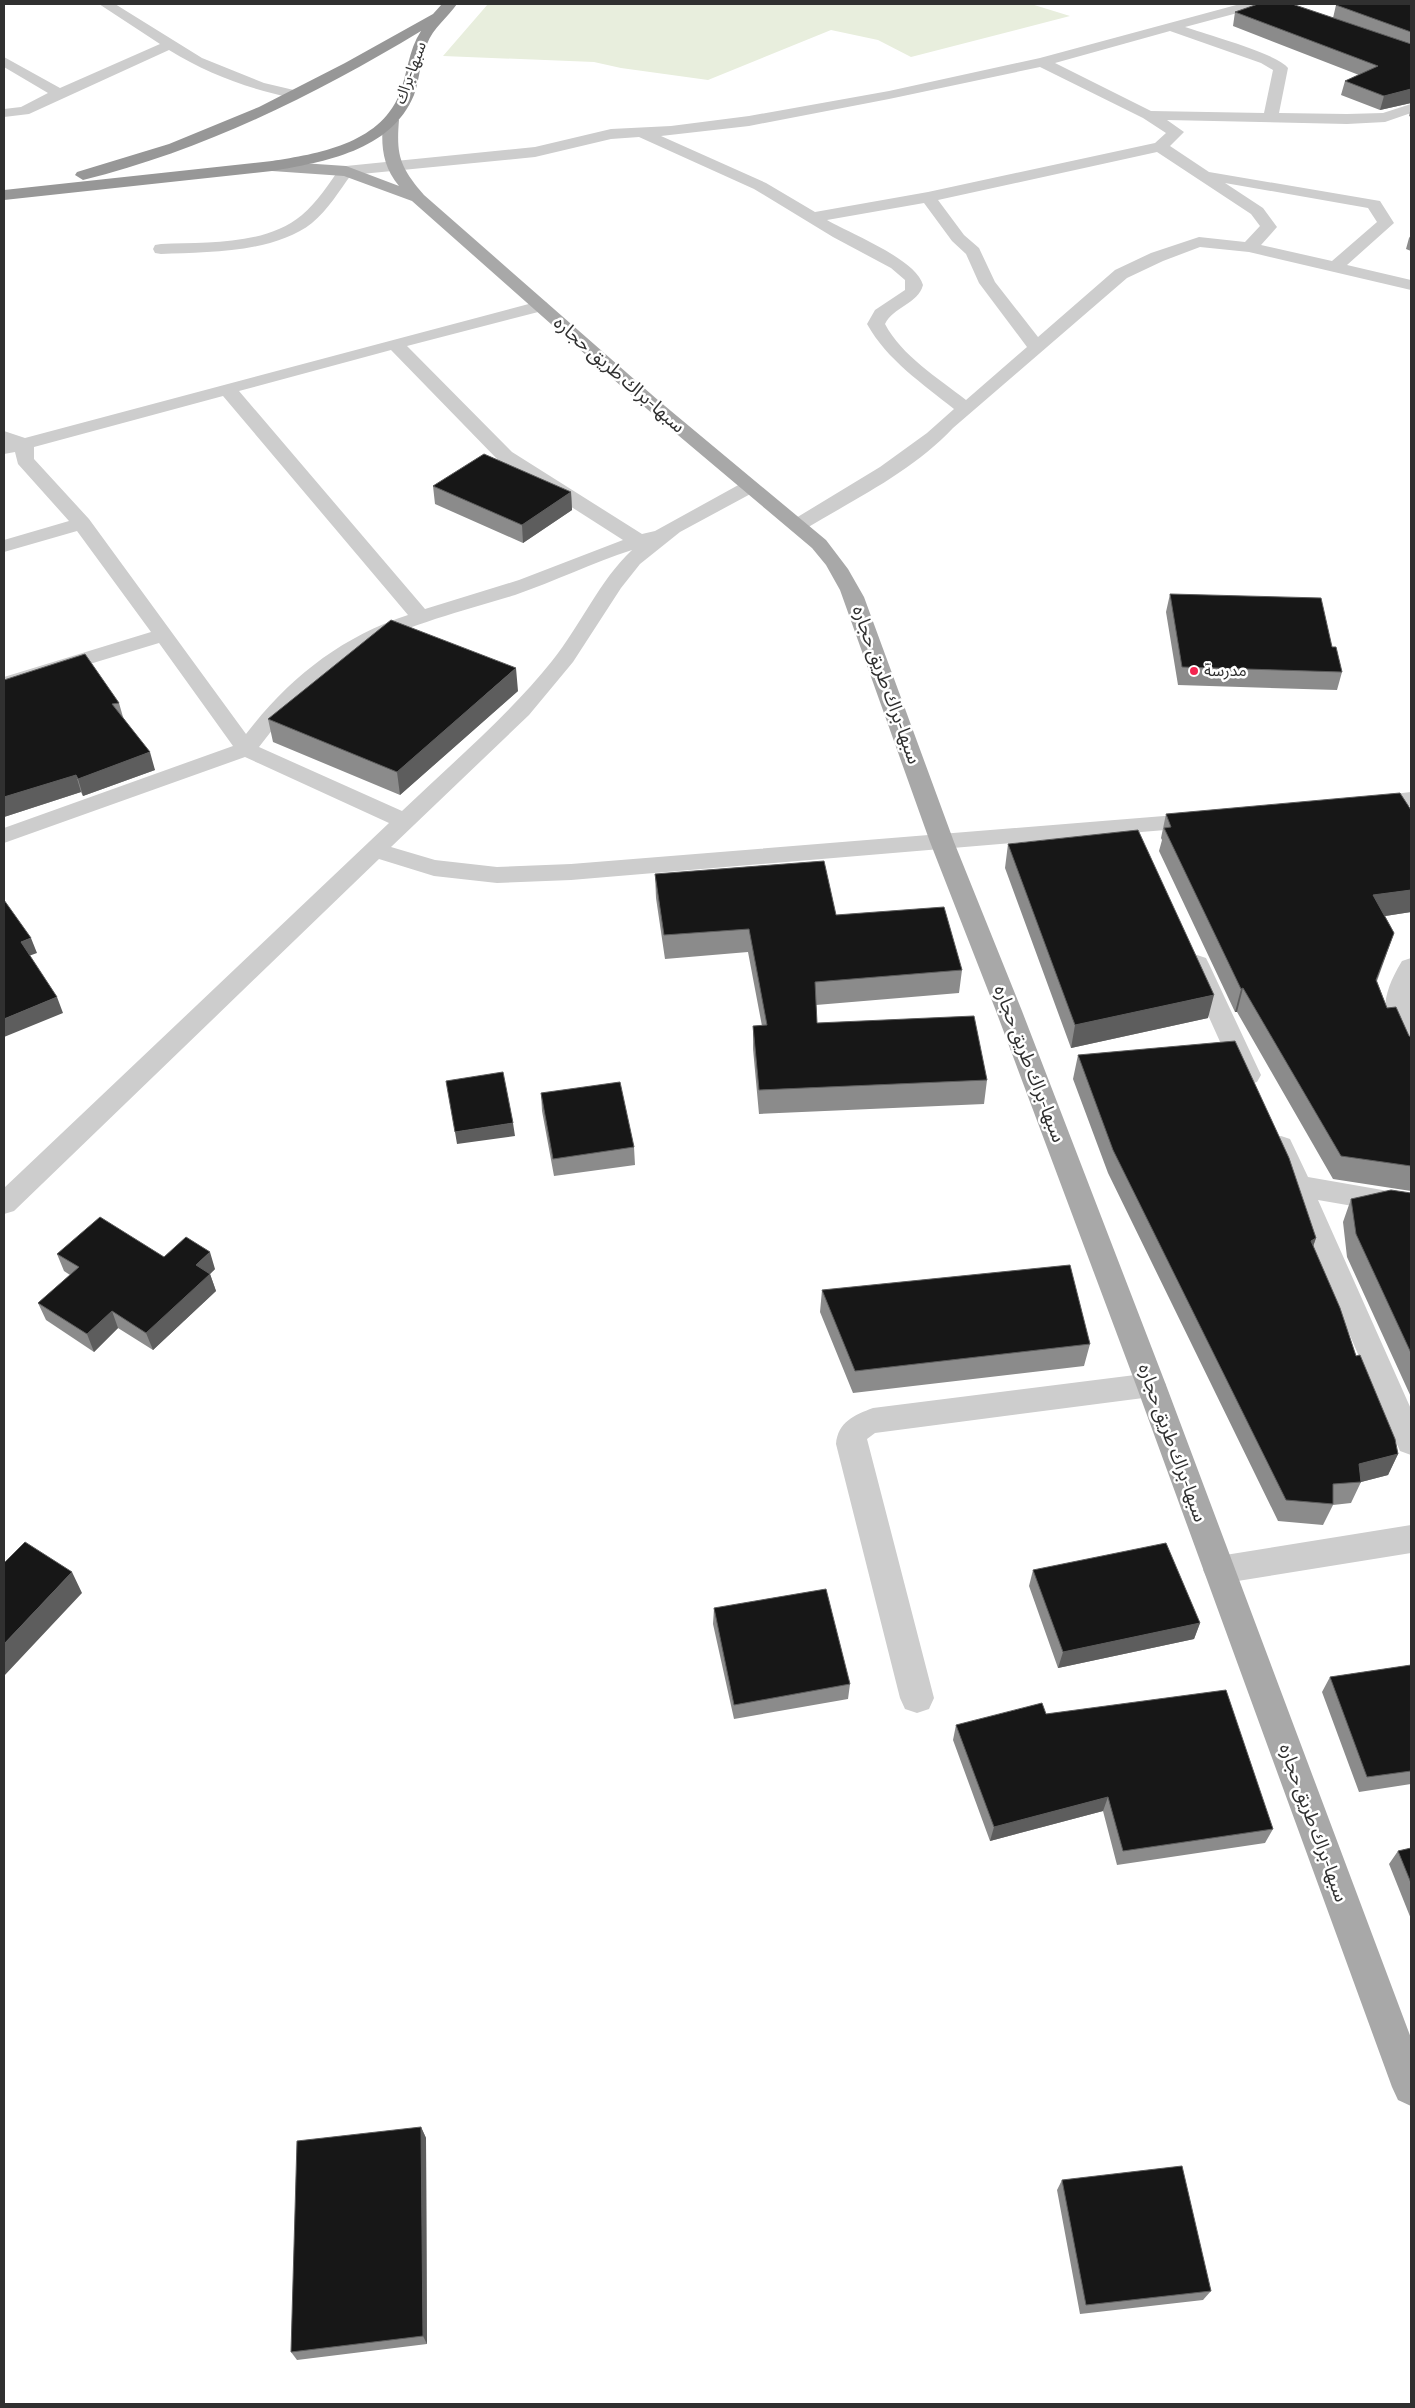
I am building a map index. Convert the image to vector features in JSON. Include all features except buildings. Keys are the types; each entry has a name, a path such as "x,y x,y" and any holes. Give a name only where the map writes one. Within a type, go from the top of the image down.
{"highway":[{"name":"سبها-براك","path":"4,194 119,165 192,139 293,94 358,62 445,8"},
{"name":"سبها-براك","path":"4,194 272,166 310,160 347,149 374,134 391,120 406,96 420,43 445,8"},
{"path":"358,62 391,65 413,74"},
{"path":"192,139 178,153 180,160 200,171 216,173"}],"main road":[{"path":"391,120 388,150 392,165"},
{"name":"سبها-براك طريق حجاره","path":"392,165 418,198 749,487 798,525 837,564 854,597 942,842 1009,1011 1151,1385 1411,2087"},
{"name":"سبها-براك طريق حجاره","path":"272,166 317,167 346,171 418,198"}],"street":[{"path":"106,4 197,61 260,87 293,94"},
{"path":"162,249 245,243 292,228 306,220 314,212 346,171 535,152 611,134 671,131 749,121 889,95 1042,62 1255,4"},
{"path":"1171,27 1266,60 1281,68 1271,117"},
{"path":"4,112 24,111 171,44"},
{"path":"4,61 58,94"},
{"path":"811,218 928,197 1160,148 1176,132 1148,115 1042,62"},
{"path":"1148,115 1347,119 1385,117 1411,108"},
{"path":"639,132 760,186 839,234 878,252 913,278 915,286 913,292 881,314 876,324 878,332 900,354 966,409"},
{"path":"1160,148 1256,211 1269,227 1249,247"},
{"path":"1202,174 1374,204 1386,223 1334,267"},
{"path":"928,197 958,238 973,252 988,283 1037,348"},
{"path":"798,525 887,471 934,437 946,424 966,409 1121,274 1157,257 1199,242 1249,247 1411,285"},
{"path":"14,447 540,306"},
{"path":"395,344 505,456 650,538"},
{"path":"227,389 421,617"},
{"path":"4,437 82,523 246,749 405,821"},
{"path":"4,836 246,749 266,721 288,697 322,668 349,649 374,635 421,617 527,584 650,538 749,487"},
{"path":"4,546 82,523"},
{"path":"4,1204 521,710 557,669 579,640 623,572 650,538"},
{"path":"4,684 164,635"},
{"path":"1348,805 1410,801"},
{"path":"374,850 434,868 497,875 571,872 1222,818"},
{"path":"1134,826 1146,852"},
{"path":"1187,940 1259,1099"},
{"path":"1411,967 1404,977 1397,995 1396,1011 1401,1034 1411,1052"},
{"path":"1271,1125 1300,1186 1411,1442"},
{"path":"1300,1186 1411,1206"},
{"path":"918,1698 851,1444 851,1436 855,1430 863,1424 873,1421 1151,1385"},
{"path":"1219,1570 1411,1539"}],"green space":[{"path":"488,4 1031,4 1070,16 911,57 878,40 831,30 708,80 621,68 594,62 443,56"}],"place":[{"name":"مدرسة","path":"1194,671"}]}
